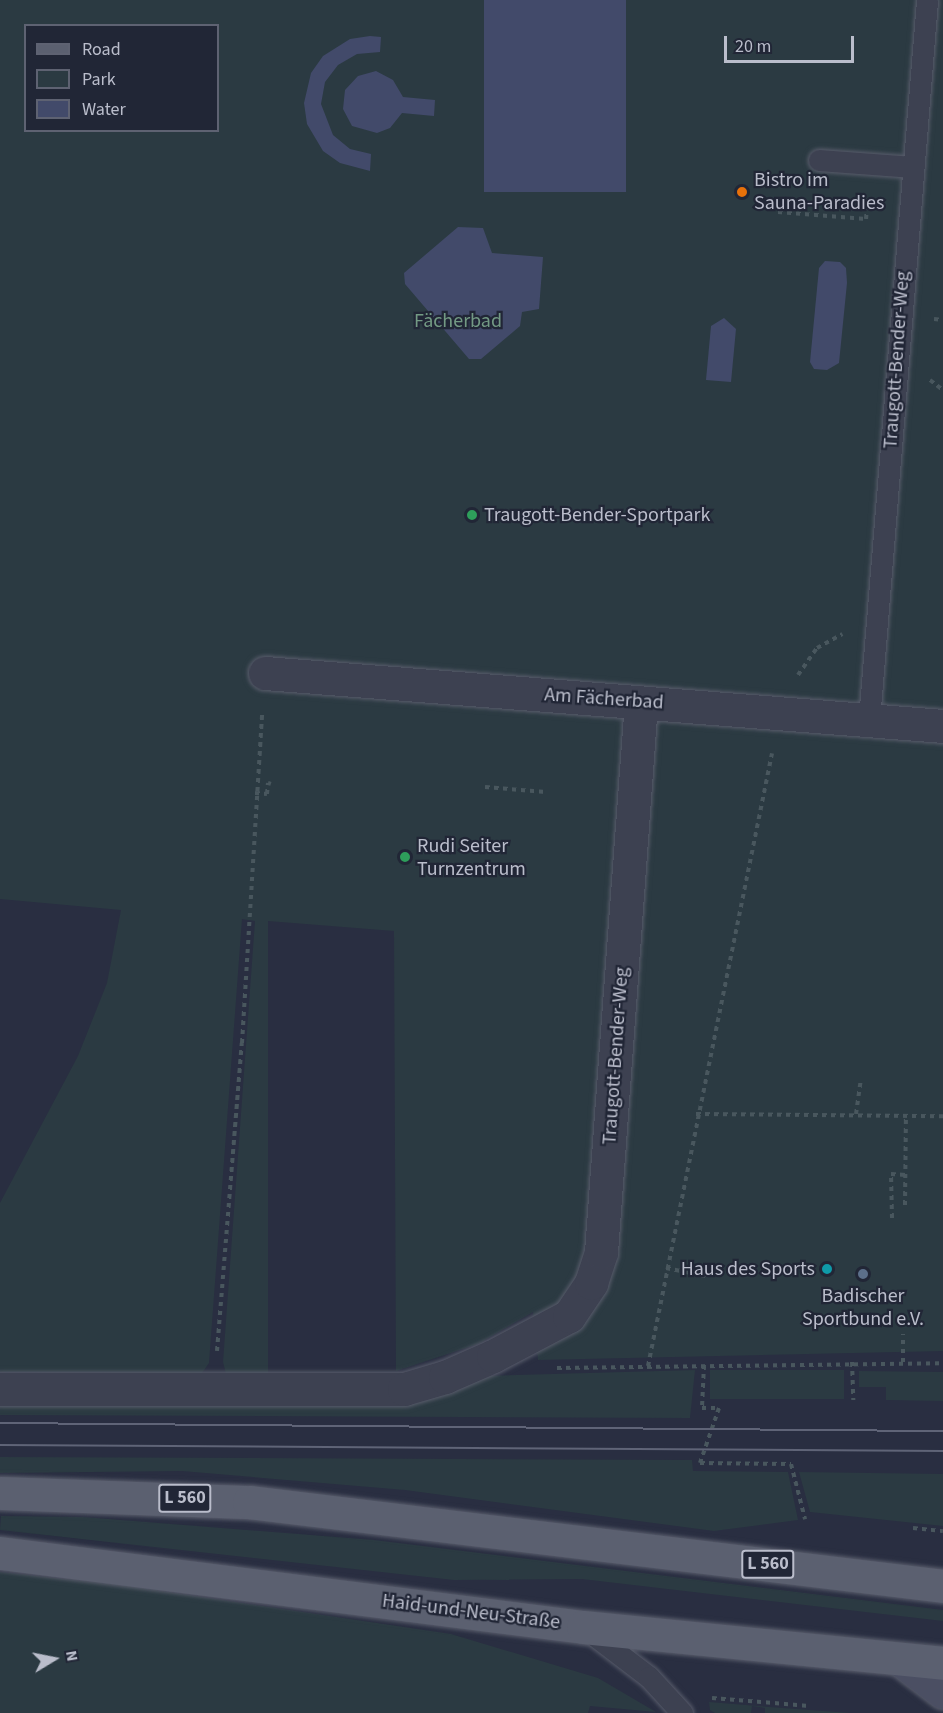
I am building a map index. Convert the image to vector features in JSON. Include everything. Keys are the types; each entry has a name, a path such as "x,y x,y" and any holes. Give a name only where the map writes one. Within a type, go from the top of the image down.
{"main road":[{"name":"L 560","path":"0,1493 249,1502 943,1586"},
{"name":"Haid-und-Neu-Straße","path":"0,1553 584,1627 943,1663"}],"street":[{"name":"Am Fächerbad","path":"265,672 943,726"},
{"name":"Traugott-Bender-Weg","path":"493,1356 569,1316 591,1283 601,1252 641,702"},
{"path":"0,1389 214,1392 405,1389 445,1377 493,1356"},
{"path":"901,1660 943,1692"}],"lane":[{"name":"Traugott-Bender-Weg","path":"869,720 927,0"},
{"path":"819,160 913,167"},
{"path":"584,1627 649,1677 682,1713"}],"path":[{"path":"778,212 866,219 871,164"},
{"path":"648,1366 696,1114 781,713 797,676 817,648 878,621"},
{"path":"214,1392 242,1043 255,793 265,672"},
{"path":"255,793 267,794 268,783 271,784"},
{"path":"484,788 546,792"},
{"path":"856,1114 861,1079"},
{"path":"696,1114 943,1116"},
{"path":"905,1205 906,1115"},
{"path":"892,1218 891,1174 906,1175"},
{"path":"666,1268 710,1277"},
{"path":"903,1334 903,1362"},
{"path":"493,1356 514,1369 852,1362 943,1363"},
{"path":"852,1362 853,1400"},
{"path":"704,1365 702,1408 719,1408 700,1463 791,1464 805,1519"},
{"path":"913,1528 943,1531"},
{"path":"708,1697 809,1706"}],"green space":[{"name":"Traugott-Bender-Sportpark","path":"0,0 943,0 943,1351 538,1360 533,1312 478,1344 396,1371 394,931 268,921 268,1375 226,1374 223,1362 255,921 242,919 209,1363 202,1373 0,1372 0,1203 78,1056 107,983 121,910 0,899"},
{"path":"695,1370 690,1418 0,1415 0,1403 486,1376"},
{"path":"710,1370 844,1370 844,1399 710,1399"},
{"path":"859,1371 943,1372 943,1401 886,1400 886,1387 859,1387"},
{"path":"0,1457 692,1460 693,1471 788,1472 798,1520 714,1531 405,1490 182,1471 0,1473"},
{"path":"799,1472 943,1474 943,1526 810,1512"},
{"path":"1,1516 83,1517 374,1540 943,1610 943,1621 582,1579 454,1580 0,1530"},
{"path":"0,1572 122,1585 451,1634 598,1678 656,1712 590,1706 588,1713 0,1713"},
{"path":"709,1702 851,1713 765,1713 765,1708 752,1706 751,1713 715,1713 710,1710"}],"water":[{"path":"484,0 626,0 626,192 484,192"},
{"path":"381,37 380,52 357,54 338,65 325,82 321,104 333,135 350,149 371,154 370,171 340,163 323,151 307,124 304,103 311,73 323,56 350,39"},
{"path":"376,71 393,80 403,97 435,100 434,116 402,113 390,128 377,133 352,126 343,109 345,90 358,76"},
{"path":"458,227 483,228 492,253 543,257 539,309 522,312 520,326 481,359 469,359 405,284 404,273"},
{"path":"825,261 840,262 846,268 847,283 839,363 827,370 814,369 810,362 819,268"},
{"path":"724,318 736,329 731,382 706,380 711,326"}],"tram line":[{"path":"0,1423 943,1431"},
{"path":"0,1445 943,1451"}],"place":[{"name":"Bistro im Sauna-Paradies","path":"742,192"},
{"name":"Traugott-Bender-Sportpark","path":"472,515"},
{"name":"Rudi Seiter Turnzentrum","path":"405,857"},
{"name":"Haus des Sports","path":"827,1269"},
{"name":"Badischer Sportbund e.V.","path":"863,1274"}],"park label":[{"name":"Fächerbad","path":"458,321"}]}
